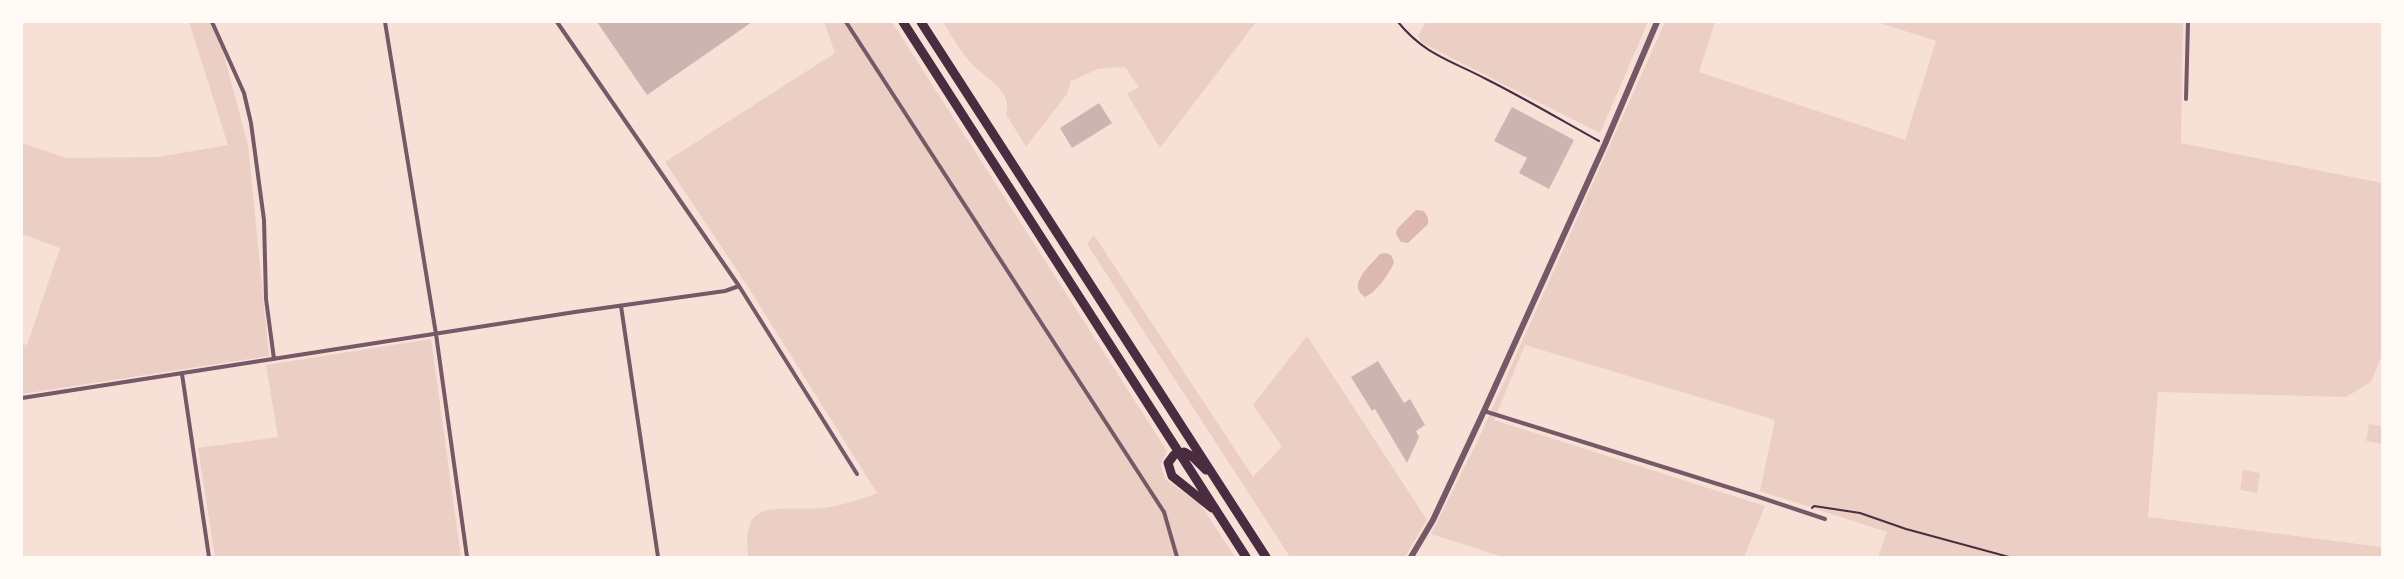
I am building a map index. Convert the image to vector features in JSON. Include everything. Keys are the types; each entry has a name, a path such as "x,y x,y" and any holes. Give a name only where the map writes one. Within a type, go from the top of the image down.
{"highway":[{"path":"903,22 1246,557"},
{"path":"921,22 1266,557"},
{"path":"1218,512 1170,472 1170,458 1180,453 1188,453 1221,486"}],"street":[{"path":"212,22 244,93 251,123 264,220 266,299 274,359"},
{"path":"385,22 436,334 467,557"},
{"path":"557,22 740,286 857,474"},
{"path":"846,22 1164,512 1177,557"},
{"path":"1412,557 1433,520 1484,410 1605,144 1657,22"},
{"path":"2186,99 2188,22"},
{"path":"22,398 725,291 740,286"},
{"path":"621,306 658,557"},
{"path":"182,374 209,557"},
{"path":"1484,410 1825,519"}],"path":[{"path":"1398,22 1411,38 1426,49 1486,79 1605,144"},
{"path":"1807,513 1814,506 1860,513 1906,529 2009,557"}],"shaded area":[{"path":"189,22 215,22 248,145 269,356 22,394 22,344 27,345 60,248 22,234 22,143 66,158 158,157 228,145"},
{"path":"824,22 892,22 1167,451 1161,465 1165,479 1200,504 1235,557 748,557 747,540 751,522 758,514 764,511 830,507 877,493 748,287 665,162 835,53"},
{"path":"943,22 1256,22 1160,148 1127,94 1139,87 1125,67 1098,69 1071,81 1067,94 1026,147 1006,114 1006,98 995,84 969,61 958,47"},
{"path":"1426,22 1648,22 1600,133 1422,43 1418,36"},
{"path":"1665,22 1715,22 1699,72 1905,140 1936,41 1877,22 2183,22 2181,143 2382,183 2382,355 2371,382 2346,397 2158,392 2148,517 2382,547 2382,557 1878,557 1887,532 1760,491 1775,420 1525,345 1494,420 1765,506 1744,557 1503,557 1431,534 1478,440"},
{"path":"1416,210 1424,211 1428,218 1428,224 1408,243 1401,242 1396,234 1397,229"},
{"path":"1094,235 1253,477 1282,447 1253,405 1307,336 1427,520 1405,557 1290,557 1087,244"},
{"path":"1386,253 1391,255 1394,262 1386,277 1378,287 1365,297 1360,292 1358,287 1359,281 1366,270 1380,254"},
{"path":"431,339 461,557 215,557 198,448 278,437 266,365"},
{"path":"2369,424 2382,426 2382,444 2366,441"},
{"path":"2243,470 2260,473 2257,493 2240,490"}],"building":[{"path":"597,22 752,22 647,95"},
{"path":"1099,103 1112,123 1072,148 1060,128"},
{"path":"1512,107 1574,140 1549,189 1519,173 1527,158 1494,141"},
{"path":"1378,361 1404,403 1410,399 1425,425 1416,431 1419,437 1407,463 1375,409 1372,411 1351,377"}]}
